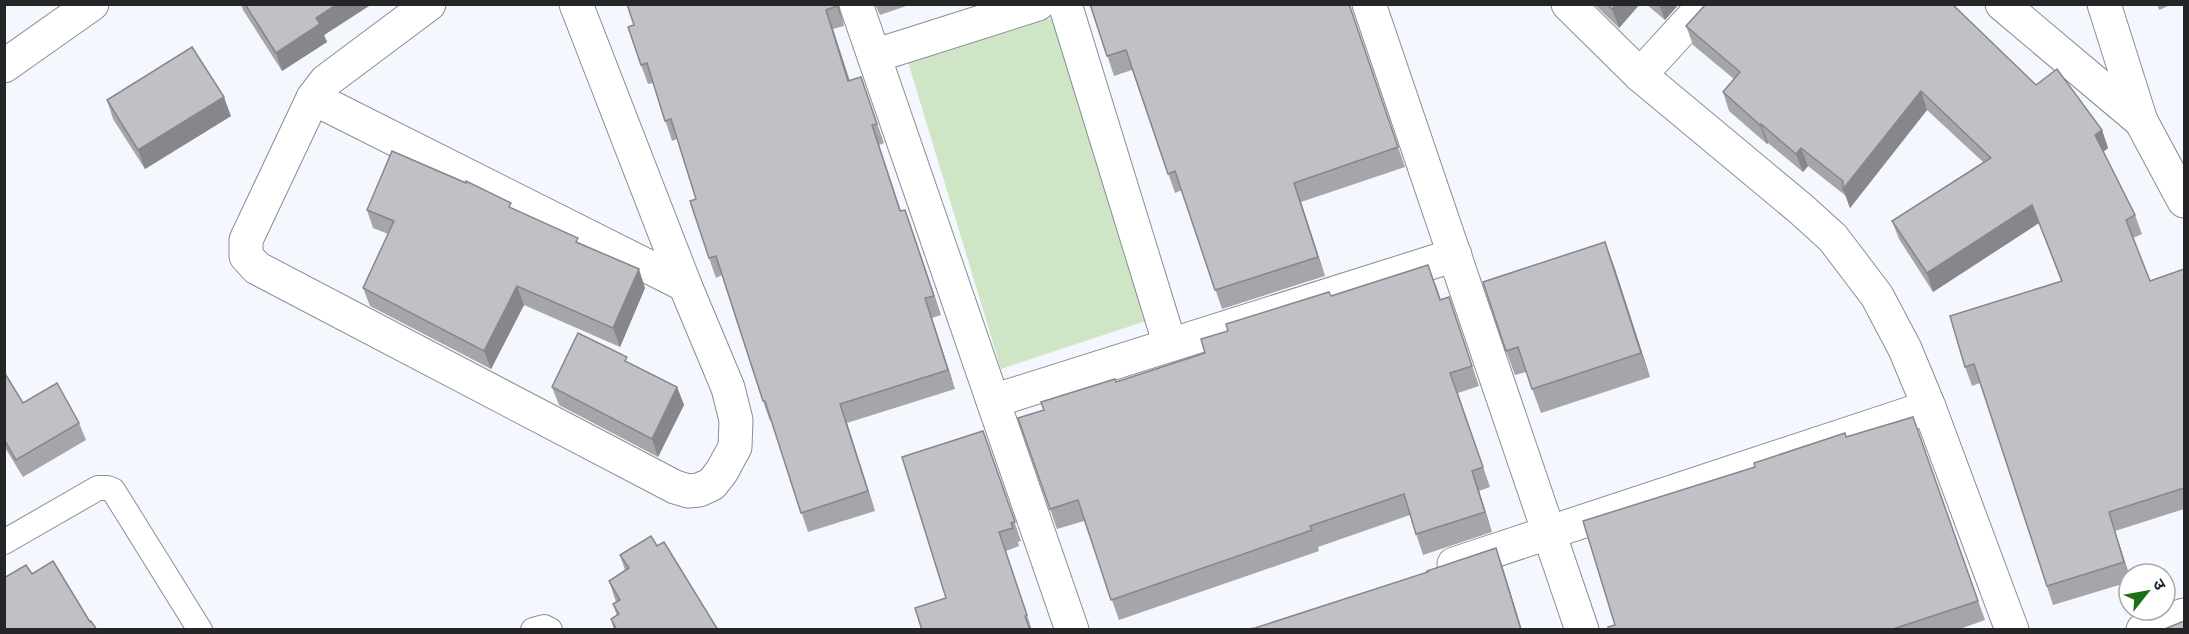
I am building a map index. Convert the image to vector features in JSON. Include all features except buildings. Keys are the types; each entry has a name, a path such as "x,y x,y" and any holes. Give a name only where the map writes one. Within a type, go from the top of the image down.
{"street":[{"path":"4,66 92,4"},
{"path":"429,4 326,81 312,98 246,240 246,256 257,268 665,482 688,491 699,490 712,484 735,447 736,420 728,388 685,285 576,4"},
{"path":"856,4 1072,630"},
{"path":"874,56 1038,4"},
{"path":"1065,4 1170,345"},
{"path":"1369,4 1582,630"},
{"path":"1568,4 1640,75 1833,238 1877,296 1905,349 1929,407 2012,630"},
{"path":"1640,75 1705,4"},
{"path":"2002,4 2141,121"},
{"path":"2104,4 2141,121 2184,201"},
{"path":"312,98 685,285"},
{"path":"993,401 1455,255"},
{"path":"1425,574 1929,407"},
{"path":"2143,630 2184,615"}],"lane":[{"path":"6,537 98,488 113,490 200,630"},
{"path":"533,630 544,627 550,630"}],"green space":[{"path":"1053,18 1146,321 1001,369 908,62"}]}
